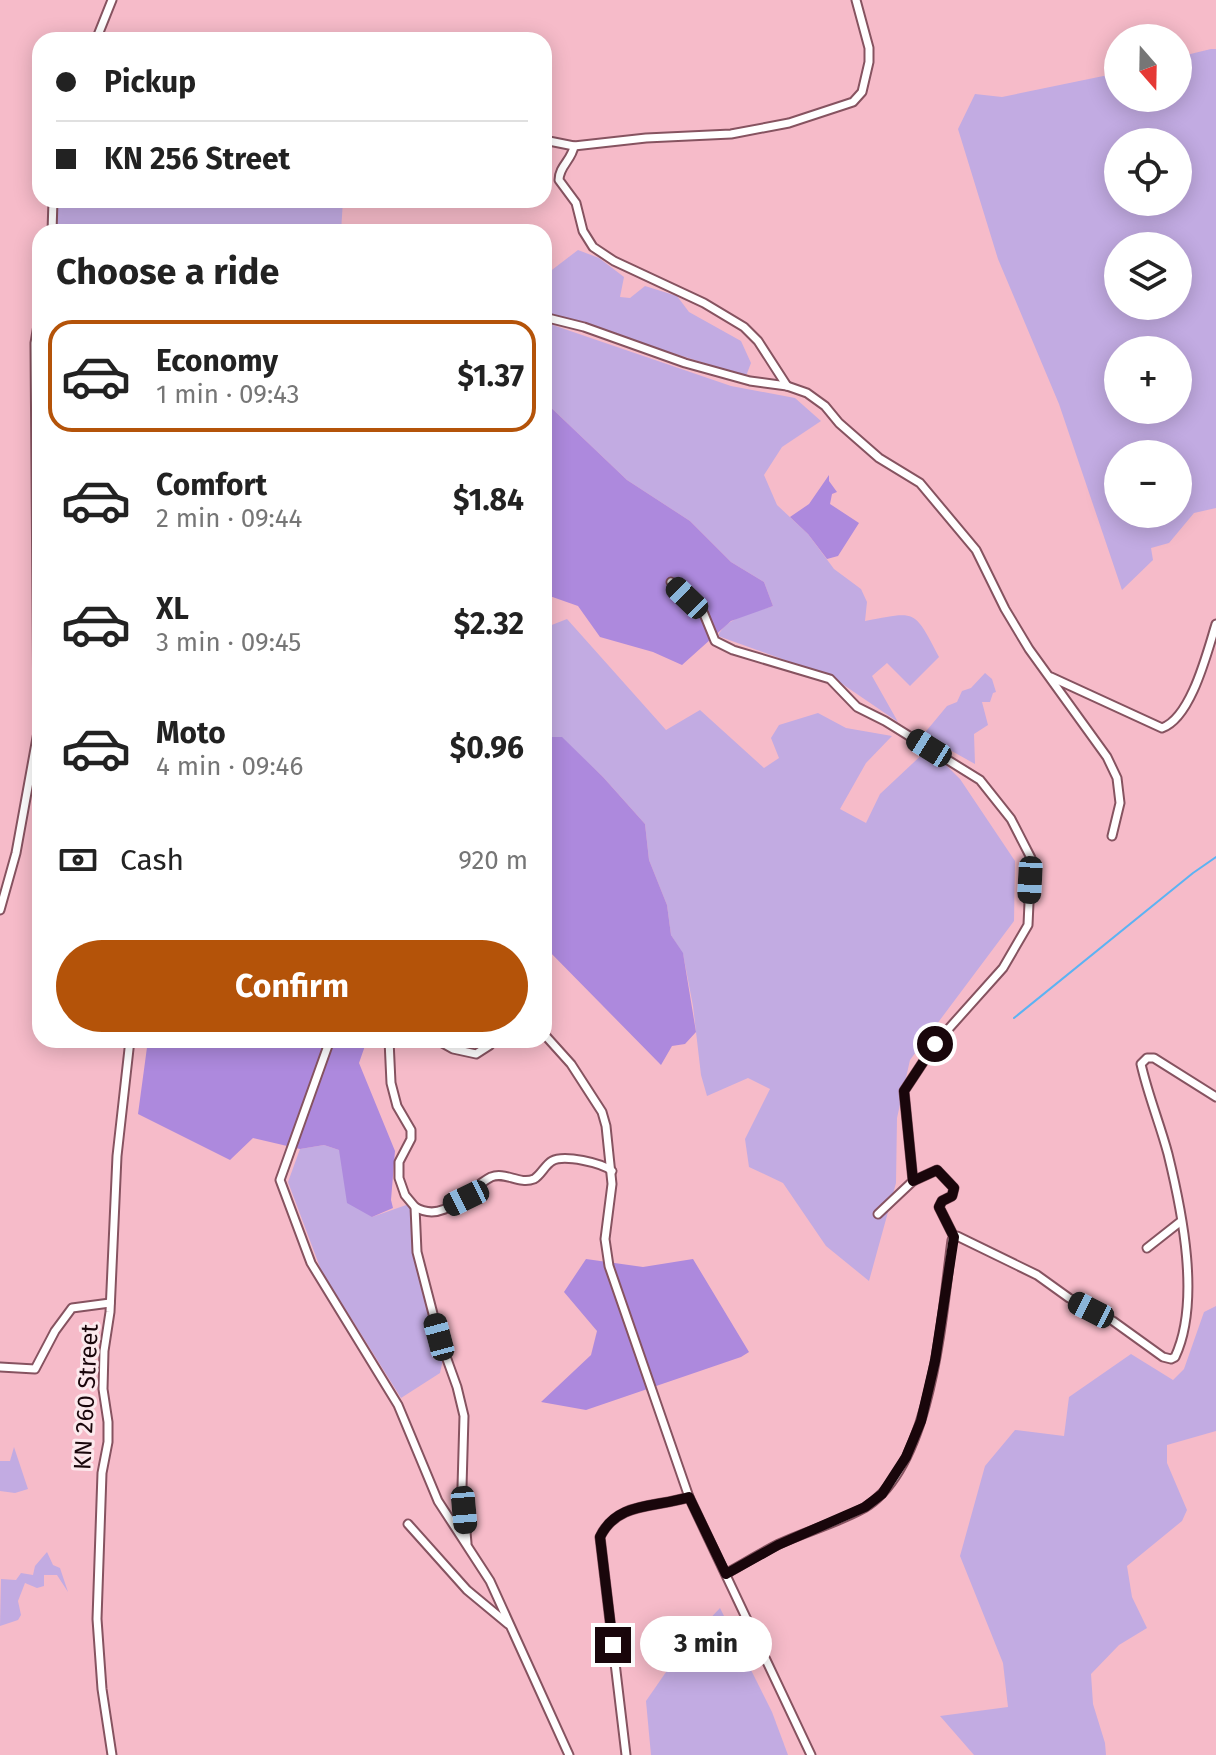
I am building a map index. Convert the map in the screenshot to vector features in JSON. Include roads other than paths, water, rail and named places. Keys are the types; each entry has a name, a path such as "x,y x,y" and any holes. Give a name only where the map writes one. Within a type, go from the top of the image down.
{"street":[{"path":"99,32 112,0"},
{"path":"552,142 574,146 646,138 731,134 789,123 853,102 862,92 869,62 869,48 856,0"},
{"path":"574,146 572,157 560,170 559,180 576,203 581,224 593,247 614,261 677,289 744,327 758,341 787,386"},
{"path":"552,319 584,327 685,363 807,393 825,406 839,423 879,458 920,483 976,550 1013,624 1107,757 1117,778 1120,803 1112,836"},
{"path":"671,582 704,614 715,641 733,650 830,679 857,707 980,780 1011,819 1031,858 1028,925 1003,968 935,1044 904,1091 913,1181"},
{"path":"1049,676 1097,701 1162,728 1171,725 1181,715 1197,681 1216,624"},
{"path":"0,910 16,853 32,767"},
{"path":"552,1043 571,1064 602,1112 612,1171 606,1255 689,1497 811,1755"},
{"name":"KN 260 Street","path":"112,1755 102,1689 97,1619 102,1473 108,1442 103,1389 104,1351 110,1303 117,1156 129,1048"},
{"path":"327,1048 280,1180 311,1263 392,1394 413,1436 438,1501 490,1581 569,1755"},
{"path":"389,1048 391,1083 397,1106 411,1130 411,1139 399,1162 399,1178 405,1195 424,1212 437,1212 466,1198 492,1176 534,1179 552,1161 565,1159 595,1163 612,1171"},
{"path":"451,1048 476,1054 485,1048"},
{"path":"954,1237 964,1237 1037,1275 1069,1298 1113,1321 1171,1359 1175,1357 1179,1349 1188,1290 1188,1264 1168,1155 1143,1074 1143,1061 1147,1058 1161,1061 1216,1097"},
{"path":"726,1574 778,1545 865,1507 882,1494 911,1447 921,1421 935,1361 954,1237 939,1207 942,1201 952,1196 954,1188 937,1170 913,1181 878,1214"},
{"path":"415,1207 417,1252 464,1416 462,1487 468,1545"},
{"path":"1147,1248 1180,1222"},
{"path":"0,1367 35,1369 55,1331 72,1308 110,1303"},
{"path":"626,1755 600,1537 615,1515 689,1497"},
{"path":"408,1524 467,1590 511,1627"}],"waterway":[{"path":"1014,1018 1216,857"}]}
